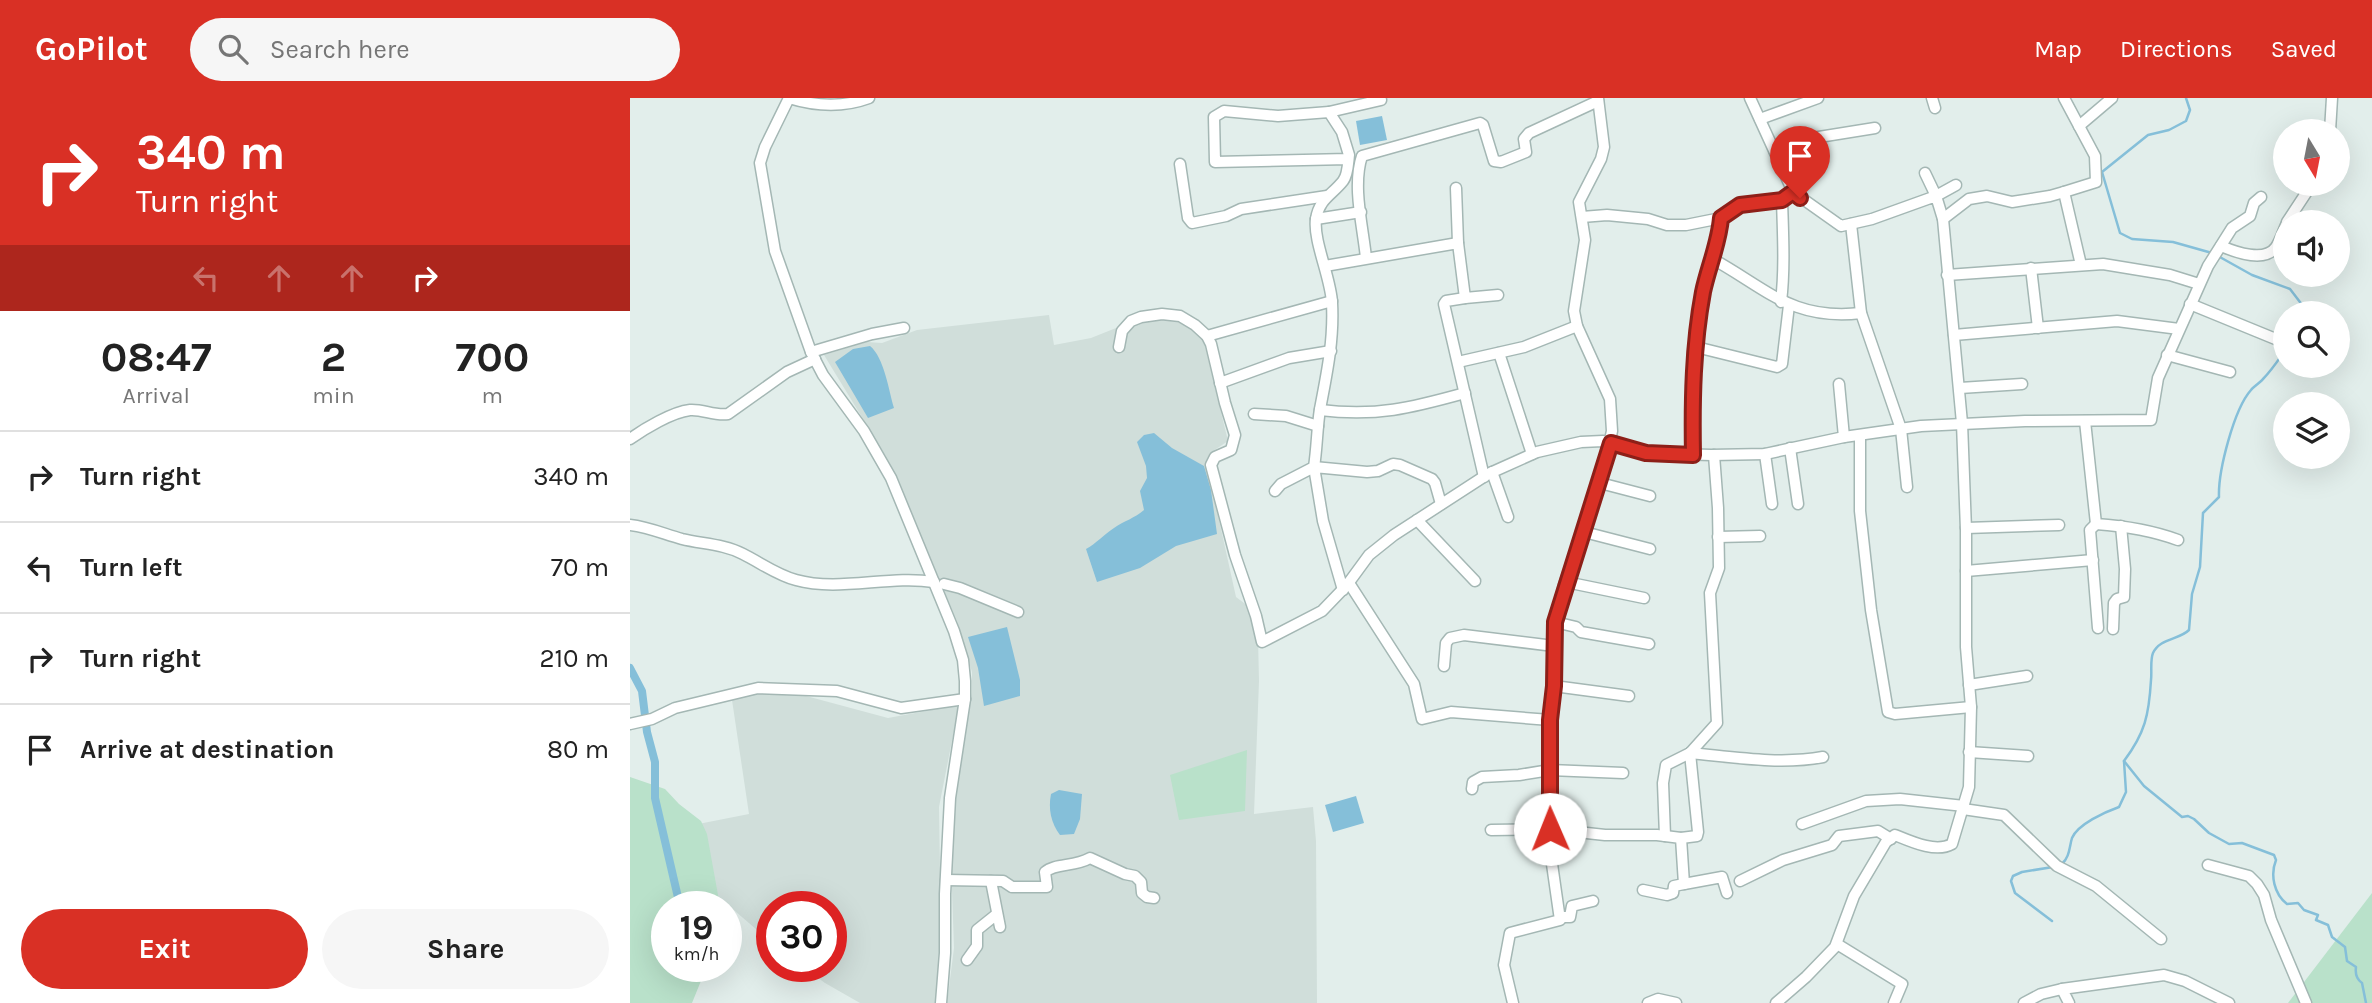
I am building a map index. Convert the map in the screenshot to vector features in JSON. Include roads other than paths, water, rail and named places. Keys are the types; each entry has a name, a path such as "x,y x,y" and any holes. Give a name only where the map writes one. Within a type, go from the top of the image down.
{"street":[{"path":"869,98 829,106 789,98 760,163 775,251 813,356 823,375 864,431 891,478 939,583 963,660 965,699 950,798 941,1003"},
{"path":"1750,98 1793,192 1842,226 1872,219 1936,196 1956,185"},
{"path":"1760,119 1818,98"},
{"path":"1943,219 1969,199 1987,197 2012,202 2096,182 2095,156 2064,98"},
{"path":"2079,126 2112,98"},
{"path":"2331,119 2332,98"},
{"path":"1366,258 1359,165 1362,156 1480,123 1483,125 1494,161 1501,162 1526,152 1524,139 1529,133 1598,99 1604,147 1601,159 1579,202 1585,240 1574,311 1577,326 1610,399 1611,443 1555,622 1554,686 1550,720 1550,829 1551,858 1560,920 1510,933 1504,965 1513,1003"},
{"path":"1348,159 1215,162 1213,117 1224,111 1278,116 1329,111 1381,100"},
{"path":"1329,111 1342,132 1348,159 1345,179 1321,201 1316,219 1332,301 1331,351 1320,410 1314,467 1323,521 1346,587 1414,684 1422,719 1451,712 1550,720"},
{"path":"1775,152 1819,137 1875,128"},
{"path":"1180,164 1188,218 1192,223 1226,216 1241,209 1327,196"},
{"path":"1776,1003 1806,977 1836,944 1854,896 1880,852 1895,835 1920,845 1947,847 1952,844 1969,787 1971,707 1966,647 1966,528 1960,388 1943,219 1925,173"},
{"path":"1456,188 1458,243 1465,298"},
{"path":"1582,217 1607,215 1648,219 1667,225 1686,225 1721,218 1740,205 1782,200 1793,192"},
{"path":"2063,192 2081,265"},
{"path":"1119,347 1122,331 1130,321 1152,315 1180,316 1208,336 1235,442 1231,450 1215,457 1211,465 1262,642 1322,611 1346,587 1369,555 1418,520 1488,475 1532,454 1581,442 1602,441 1646,453 1765,454 1844,437 1962,423 2151,420 2158,378 2199,284 2232,228 2250,216 2254,202 2261,197"},
{"path":"1696,347 1777,367 1782,364 1785,266 1782,254 1782,200"},
{"path":"1316,219 1361,212"},
{"path":"1693,455 1692,404 1696,347 1703,294 1721,218"},
{"path":"1851,224 1861,313 1901,429 1907,487"},
{"path":"1325,266 1458,243"},
{"path":"2221,246 2261,255 2273,250"},
{"path":"1712,258 1785,304 1838,315 1861,313"},
{"path":"1947,275 2104,264 2199,284"},
{"path":"2031,268 2038,328"},
{"path":"1499,295 1444,303 1488,475 1508,517"},
{"path":"1208,336 1332,301"},
{"path":"2190,304 2273,338"},
{"path":"1954,335 2117,321 2179,329"},
{"path":"1458,362 1535,344 1577,326"},
{"path":"630,439 648,426 687,410 728,414 813,356 872,334 904,328"},
{"path":"1220,383 1289,358 1331,351"},
{"path":"1499,353 1532,454"},
{"path":"2167,355 2230,372"},
{"path":"1839,384 1844,437"},
{"path":"1960,388 2022,384"},
{"path":"1320,410 1347,413 1386,412 1465,393"},
{"path":"1254,414 1286,416 1318,426"},
{"path":"2085,421 2096,524"},
{"path":"1860,436 1860,511 1871,610 1888,712 1895,714 1971,707"},
{"path":"1790,448 1798,504"},
{"path":"1765,454 1772,505"},
{"path":"1665,836 1663,783 1666,765 1690,753 1717,723 1710,593 1719,568 1714,455"},
{"path":"1275,491 1281,484 1314,467 1367,472 1378,471 1393,464 1432,479 1441,505"},
{"path":"1600,484 1650,496"},
{"path":"1418,520 1475,581"},
{"path":"2098,628 2090,530 2096,524 2121,526 2157,532 2178,540"},
{"path":"630,525 742,553 796,580 837,584 876,583 895,579 939,583 960,588 1018,612"},
{"path":"1966,528 2059,525"},
{"path":"2113,629 2114,603 2124,597 2125,569 2121,526"},
{"path":"1584,532 1650,549"},
{"path":"1718,537 1760,536"},
{"path":"1966,571 2093,560"},
{"path":"1566,582 1644,598"},
{"path":"1555,622 1576,627 1581,632 1649,644"},
{"path":"1444,666 1446,643 1450,638 1464,635 1554,646"},
{"path":"1969,685 2027,676"},
{"path":"1554,686 1629,696"},
{"path":"635,724 676,708 758,688 837,691 901,708 965,699"},
{"path":"1969,752 2028,756"},
{"path":"1690,753 1765,759 1808,760 1823,757"},
{"path":"1491,830 1550,829 1605,835 1681,838 1698,836 1690,753"},
{"path":"1472,789 1473,782 1482,777 1550,770 1623,773"},
{"path":"1802,824 1866,801 1900,799 2004,815 2057,866 2096,886 2161,939"},
{"path":"1740,881 1783,860 1832,845 1839,836 1878,831 1891,839"},
{"path":"1681,838 1684,884"},
{"path":"946,880 1003,881 1012,887 1047,887 1045,872 1048,868 1074,865 1090,858 1135,876 1140,882 1142,893 1154,898"},
{"path":"2208,865 2249,876 2258,884 2306,1003"},
{"path":"1643,890 1667,895 1673,893 1674,886 1722,877 1727,893"},
{"path":"990,881 1000,927"},
{"path":"1560,917 1570,917 1572,906 1593,901"},
{"path":"967,960 977,946 977,930 997,914"},
{"path":"1836,944 1902,984 1894,1003"},
{"path":"2024,1003 2041,994 2062,989 2164,975 2185,981 2229,1003"},
{"path":"2062,989 2069,1003"},
{"path":"1648,1003 1658,999 1676,1003"}],"water":[{"path":"1382,116 1387,140 1360,145 1356,121"},
{"path":"870,346 879,358 894,408 868,418 835,362 853,349"},
{"path":"1154,433 1172,448 1204,466 1211,490 1217,534 1176,546 1140,568 1097,582 1086,549 1144,510 1140,491 1147,478 1146,466 1137,442 1144,435"},
{"path":"1007,627 1020,680 1020,696 984,706 978,668 968,637"},
{"path":"1059,790 1082,794 1080,819 1074,834 1060,835 1052,821 1051,794"},
{"path":"1356,796 1364,823 1333,832 1325,805"}],"waterway":[{"path":"2186,98 2190,110 2186,121 2169,130 2148,135 2102,172 2120,233 2132,239 2173,242 2212,253"},
{"path":"2218,256 2252,275 2290,289 2299,301"},
{"path":"2062,864 2075,833 2092,819 2119,807 2126,792 2124,761 2145,723 2153,653 2160,644 2189,630 2192,594 2200,567 2203,513 2219,497 2228,441 2239,411 2252,389 2273,367"},
{"path":"630,668 642,691 647,732 655,762 655,798 677,891"},
{"path":"2124,761 2144,786 2182,817 2194,819 2209,833 2229,844 2242,843 2274,855 2276,860 2273,878 2279,895 2287,904 2298,903 2304,910 2318,915 2316,920 2328,925 2332,937 2345,947 2347,961 2356,967 2356,976 2362,983 2366,1003"},
{"path":"2052,921 2015,893 2011,881 2013,876 2022,872 2053,867"}]}
